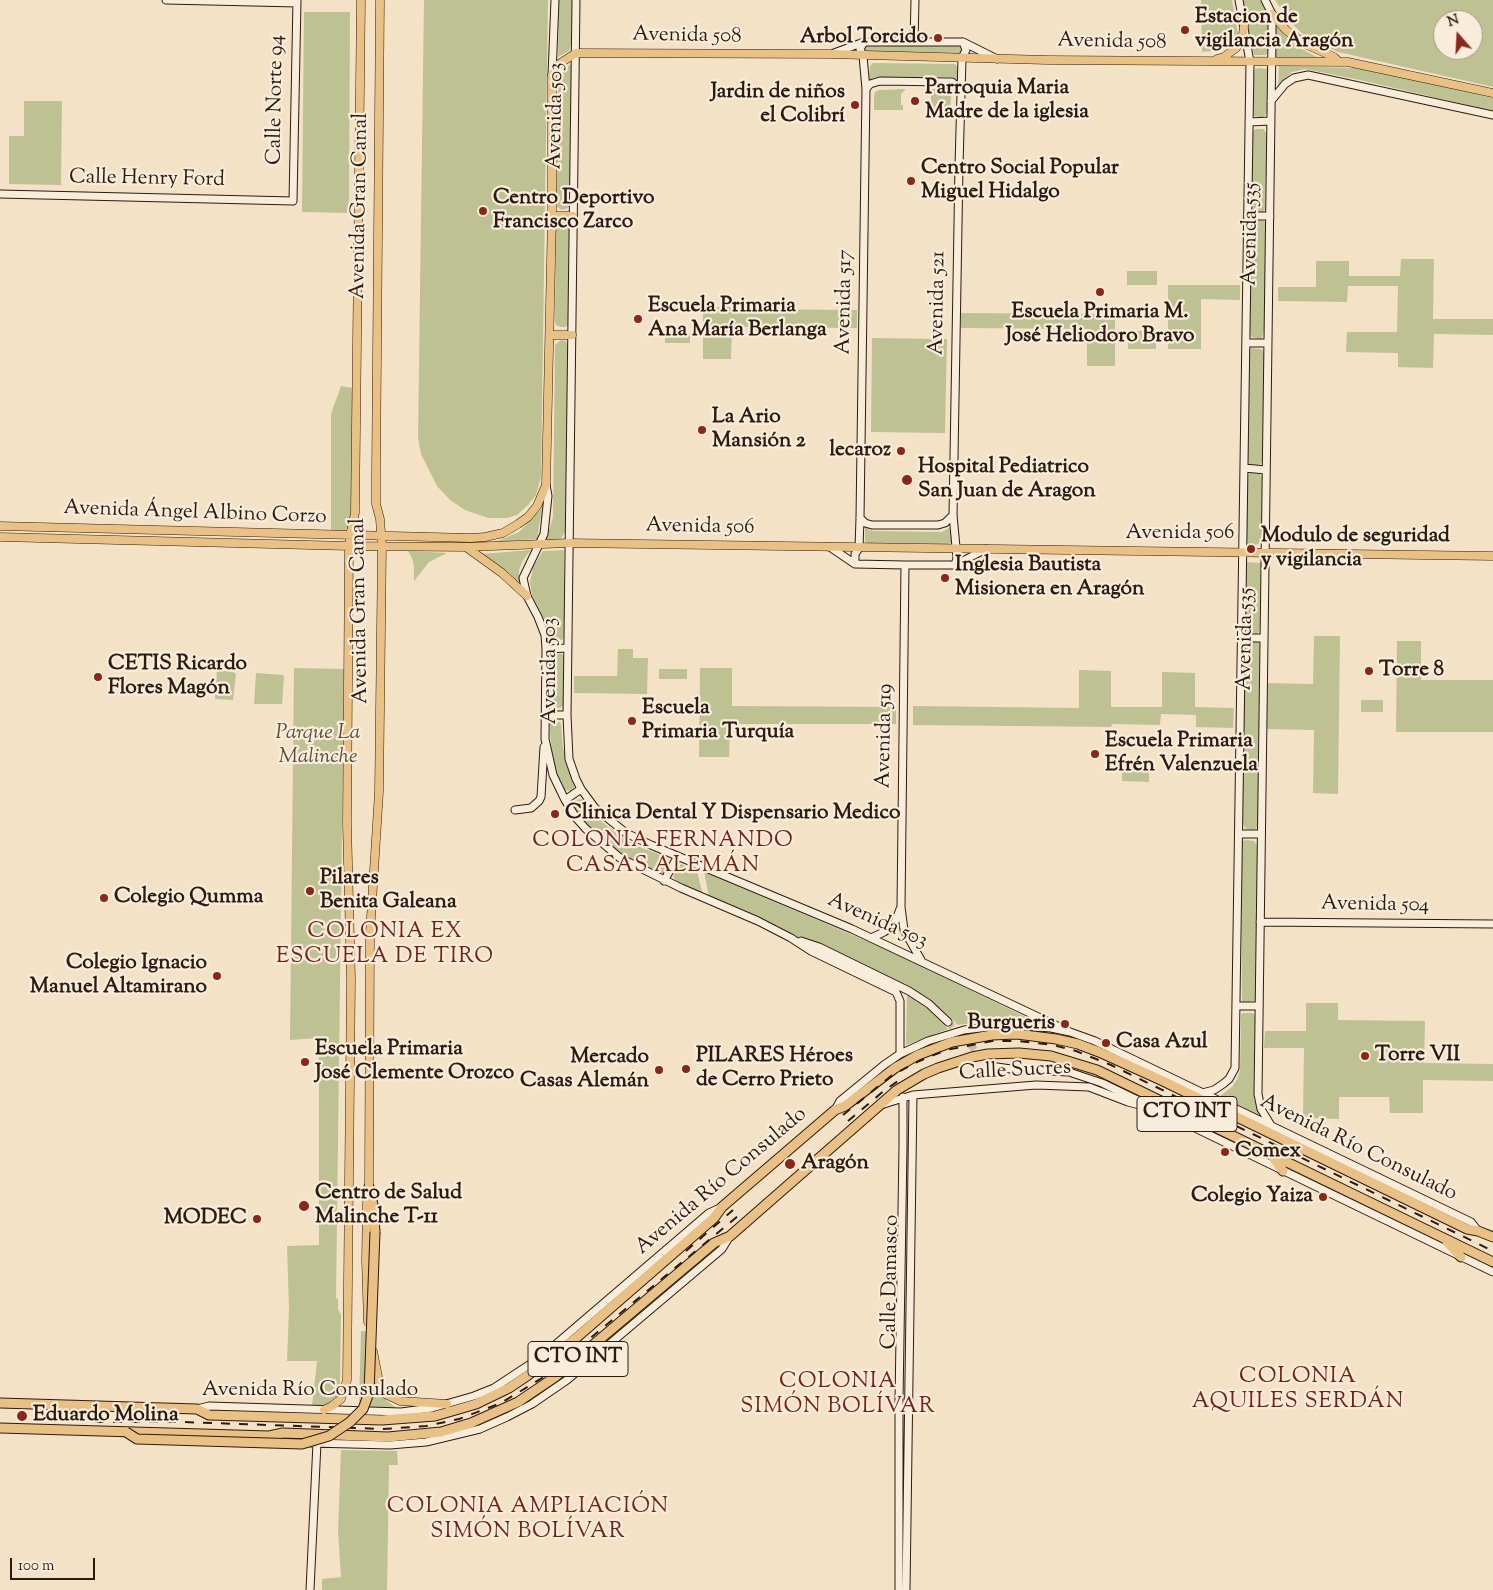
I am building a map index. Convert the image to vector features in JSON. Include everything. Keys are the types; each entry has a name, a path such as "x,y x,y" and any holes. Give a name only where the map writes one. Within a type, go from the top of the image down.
{"highway":[{"name":"CTO INT","path":"835,1110 845,1106 883,1076 906,1061 939,1046 978,1036 1017,1034 1056,1039 1087,1048 1136,1068 1467,1229 1478,1231"},
{"name":"CTO INT","path":"874,1109 897,1090 924,1074 972,1057 1011,1053 1051,1056 1082,1065 1122,1082 1493,1262"},
{"path":"1136,1068 1151,1068 1163,1081"},
{"path":"1158,1108 1181,1112"},
{"name":"Avenida Río Consulado","path":"340,1440 367,1440 411,1436 454,1429 487,1417 518,1402 555,1377 714,1243 730,1236 874,1109"},
{"name":"Avenida Río Consulado","path":"722,1207 835,1110"},
{"path":"1270,1154 1283,1171"},
{"path":"126,1432 137,1439 302,1444 329,1436 350,1422 363,1409 369,1392 374,1232 373,1205 369,1187"},
{"name":"CTO INT","path":"197,1409 209,1415 367,1415 403,1420 435,1416 476,1404 509,1388 576,1338 714,1218 722,1207"},
{"name":"Avenida Río Consulado","path":"1478,1231 1493,1237"},
{"path":"1444,1238 1461,1257"},
{"name":"Avenida Río Consulado","path":"0,1403 197,1409"},
{"name":"Avenida Río Consulado","path":"0,1428 269,1436"},
{"name":"CTO INT","path":"269,1436 283,1433 340,1440"}],"main road":[{"name":"Avenida Gran Canal","path":"324,1410 341,1399 346,1380 351,979 347,824 349,546 354,513 361,0"},
{"name":"Avenida Gran Canal","path":"380,0 376,504 380,519 382,546 379,792 370,933 369,1187 366,1260 368,1317 370,1338 380,1387 384,1394 395,1400 447,1404"},
{"path":"1272,14 1286,30 1305,44 1339,62"},
{"path":"1208,62 1224,57 1236,48 1243,35 1244,25"},
{"path":"552,75 559,64 576,53"},
{"name":"Avenida 508","path":"576,53 830,54 998,59 1339,62 1366,65 1493,94"},
{"name":"Avenida 503","path":"546,485 552,216 552,75"},
{"path":"552,216 573,216"},
{"path":"550,335 572,335"},
{"name":"Avenida Ángel Albino Corzo","path":"0,526 470,538 495,535 512,528 528,516 537,506 546,485"},
{"name":"Avenida Ángel Albino Corzo","path":"0,537 349,546 466,547 569,543"},
{"name":"Avenida 506","path":"569,543 1493,556"},
{"path":"466,547 502,573 527,596"}],"street":[{"path":"166,0 297,2"},
{"name":"Avenida 503","path":"552,75 555,0"},
{"name":"Avenida 503","path":"576,0 568,715 570,759 581,790 594,808 626,833 871,938 1070,1032"},
{"path":"914,42 915,0"},
{"name":"Avenida 535","path":"1202,1093 1214,1090 1223,1084 1229,1079 1235,1068 1250,62 1239,0"},
{"name":"Avenida 535","path":"1265,0 1272,14 1272,62 1258,1094 1261,1109 1272,1127"},
{"name":"Calle Norte 94","path":"293,201 297,2"},
{"name":"Avenida 508","path":"830,54 864,42 963,42 998,59"},
{"name":"Avenida 517","path":"855,564 855,554 859,548 860,518 866,89 863,56 860,49 864,42"},
{"name":"Avenida 521","path":"955,566 957,558 953,514 961,89 962,58 966,50 963,42"},
{"path":"1271,102 1285,84 1294,78 1308,75 1493,115"},
{"path":"866,89 870,84 880,81 952,82 961,89"},
{"path":"1249,122 1271,122"},
{"name":"Calle Henry Ford","path":"0,194 293,201"},
{"path":"1248,216 1270,216"},
{"path":"1246,343 1268,343"},
{"path":"1244,468 1266,470"},
{"name":"Avenida 503","path":"546,485 548,496 546,521 540,544 523,578 527,596 542,626 546,649 545,740 553,775 565,800 586,830 620,858 664,880 758,921 811,951 896,992 900,1001 900,1054"},
{"path":"860,518 865,523 872,525 938,525 945,523 953,514"},
{"path":"830,547 855,564"},
{"name":"Avenida 506","path":"855,564 955,566 986,549"},
{"name":"Avenida 519","path":"905,565 901,907 904,930 922,962"},
{"path":"1241,638 1264,638"},
{"path":"546,649 568,648"},
{"path":"546,715 568,715"},
{"path":"515,810 530,808 541,797 545,740"},
{"path":"565,800 581,790"},
{"path":"1239,834 1261,834"},
{"path":"664,880 678,856"},
{"name":"Avenida 519","path":"871,938 894,925 901,907"},
{"name":"Avenida 504","path":"1260,922 1492,925"},
{"path":"791,938 819,947 910,991 929,1004 948,1022"},
{"path":"1236,1006 1259,1006"},
{"name":"Avenida Río Consulado","path":"835,1110 840,1102 877,1070 900,1054 940,1037 982,1028 1028,1026 1070,1032 1095,1041 1471,1222 1478,1231"},
{"path":"998,1067 1078,1074 1158,1108"},
{"name":"Calle Sucres","path":"874,1109 913,1095 1029,1085 1078,1086 1096,1089 1128,1102 1158,1108"},
{"name":"Calle Damasco","path":"906,1590 913,1095"},
{"name":"Calle Damasco","path":"899,1590 899,1401 903,1097"},
{"name":"CTO INT","path":"1158,1108 1283,1171 1493,1272"},
{"name":"Avenida Río Consulado","path":"367,1415 419,1410 447,1404 494,1388 525,1368 570,1333 709,1213 722,1207"},
{"name":"Avenida Río Consulado","path":"197,1409 209,1406 324,1410 341,1415"},
{"name":"Avenida Río Consulado","path":"269,1436 284,1441 317,1443 340,1440"},
{"path":"310,1590 317,1443"}],"green space":[{"name":"Centro Deportivo Francisco Zarco","path":"424,0 548,0 541,477 536,495 528,505 517,515 507,518 488,518 465,510 450,500 437,486 421,454 418,438"},
{"path":"559,0 572,0 571,45 569,51 558,57"},
{"path":"1201,0 1232,0 1238,34 1236,39 1227,47 1202,52"},
{"path":"1243,0 1263,0 1270,14 1268,53 1266,55 1254,55"},
{"path":"1275,0 1493,0 1493,87 1338,52 1305,36 1290,22"},
{"path":"304,12 350,12 349,213 302,212"},
{"path":"1276,21 1296,46 1317,57 1276,57"},
{"path":"866,44 960,46 965,48 963,53 865,52 863,46"},
{"path":"873,63 955,64 958,68 958,81 952,77 876,77 869,80 870,66"},
{"path":"570,64 573,67 570,205 562,210 557,207 556,198 558,88 559,77"},
{"path":"1279,66 1368,69 1493,98 1493,111 1305,69 1292,72 1278,86"},
{"path":"1255,69 1267,69 1268,71 1268,111 1263,118 1254,116 1254,74"},
{"path":"906,89 901,94 903,110 874,110 875,92 879,90"},
{"path":"927,89 945,89 949,91 951,95 950,116 931,116 931,95 927,92"},
{"path":"24,101 62,101 61,185 9,184 9,136 24,136"},
{"path":"1255,129 1263,129 1267,134 1265,208 1264,212 1261,213 1254,213 1251,208 1251,135"},
{"path":"1254,221 1264,221 1266,224 1264,330 1260,339 1251,337 1250,332 1251,226"},
{"path":"563,222 567,224 569,229 568,325 561,327 556,325 555,321 556,228"},
{"path":"1401,259 1434,259 1433,319 1493,319 1493,335 1434,334 1433,368 1398,367 1398,353 1346,352 1347,332 1397,332 1398,286 1348,286 1347,302 1278,301 1278,287 1316,287 1316,261 1349,261 1349,276 1400,276"},
{"path":"1127,271 1157,271 1157,285 1127,285"},
{"path":"1168,285 1240,285 1240,300 1201,299 1201,349 1168,349"},
{"path":"730,307 731,309 857,310 857,328 732,327 731,359 703,359 703,308"},
{"path":"961,313 1115,314 1115,366 1087,366 1087,329 961,328"},
{"path":"1128,331 1156,331 1156,349 1128,349"},
{"path":"690,333 690,343 665,343 665,334"},
{"path":"872,338 947,339 945,433 871,432"},
{"path":"561,340 566,341 568,345 565,532 561,538 555,541 547,541 545,537 553,516 555,345"},
{"path":"1251,348 1263,350 1264,354 1262,462 1259,466 1251,466 1248,461 1249,351"},
{"path":"341,386 353,388 351,518 348,528 344,531 331,532 331,414"},
{"path":"1250,473 1260,474 1262,477 1260,542 1253,546 1246,542 1247,476"},
{"path":"542,508 537,539 495,542 519,532"},
{"path":"865,525 869,530 874,531 942,532 951,527 952,542 948,544 867,543 865,541"},
{"path":"531,550 523,560 519,570 519,584 509,573 481,554"},
{"path":"564,550 564,635 563,639 557,642 552,641 548,634 545,621 532,595 530,582 533,567 543,551"},
{"path":"408,551 447,553 429,562 414,581 414,566"},
{"path":"1245,562 1261,563 1260,625 1259,632 1256,634 1245,632"},
{"path":"1314,636 1340,636 1338,794 1313,793 1314,730 1263,729 1263,683 1313,684"},
{"path":"1397,641 1421,641 1421,680 1493,680 1493,732 1396,732"},
{"path":"1246,642 1258,642 1260,645 1258,821 1257,827 1254,830 1246,829 1242,823 1240,729 1244,645"},
{"path":"618,649 633,649 633,658 648,658 647,694 574,693 574,676 617,676"},
{"path":"552,654 562,654 564,657 563,706 560,708 553,707 549,701 550,657"},
{"name":"Parque La Malinche","path":"294,668 344,669 336,1298 338,1299 338,1309 341,1315 340,1383 337,1404 312,1406 317,1361 287,1361 289,1309 287,1246 319,1245 319,1038 290,1040"},
{"path":"700,668 732,668 732,706 896,707 896,724 730,724 729,757 699,757"},
{"path":"659,669 687,669 687,679 659,679"},
{"path":"217,670 236,674 233,700 215,699"},
{"path":"1079,670 1111,671 1111,707 1162,707 1162,672 1195,673 1195,707 1234,708 1233,728 1196,727 1196,715 1161,714 1160,725 1112,724 1111,727 913,725 913,706 1079,708"},
{"path":"256,673 283,675 282,704 254,704"},
{"path":"1361,700 1383,700 1383,712 1361,712"},
{"path":"554,721 561,724 563,748 574,785 574,788 570,791 564,790 561,785 552,756 550,723"},
{"path":"660,727 689,728 689,737 660,737"},
{"path":"1122,768 1149,768 1149,782 1122,781"},
{"path":"582,799 602,822 619,835 637,846 666,857 669,863 663,874 660,875 628,859 597,837 578,816 574,808 573,805 576,800"},
{"path":"1246,840 1254,841 1258,847 1255,1001 1242,1003 1241,845"},
{"path":"681,864 697,871 703,895 675,880 673,876"},
{"path":"704,872 883,948 1036,1022 993,1020 958,1025 932,1001 912,989 709,897"},
{"path":"907,995 928,1009 948,1029 906,1045"},
{"path":"1306,1003 1338,1003 1338,1020 1425,1021 1424,1063 1493,1064 1493,1081 1423,1080 1423,1113 1390,1113 1389,1097 1339,1097 1339,1119 1303,1118 1304,1048 1264,1048 1265,1031 1306,1031"},
{"path":"1243,1013 1253,1013 1255,1015 1254,1099 1260,1117 1220,1096 1232,1087 1240,1070 1241,1015"},
{"path":"361,1331 366,1331 378,1389 386,1400 396,1408 359,1407"},
{"path":"341,1450 397,1451 398,1465 389,1465 387,1590 322,1590 322,1579 341,1577 338,1531"}],"tunnel":[{"path":"948,1022 979,1054 997,1067"}],"railway":[{"path":"843,1115 891,1076 917,1062 946,1050 992,1041 1019,1041 1053,1045 1076,1051 1111,1065 1493,1251"},
{"path":"848,1121 901,1079"},
{"path":"686,1251 733,1210"},
{"path":"95,1422 183,1422 383,1429 426,1426 459,1419 501,1403 542,1378 738,1216"}],"place":[{"name":"Estacion de vigilancia Aragón","path":"1185,30"},
{"name":"Arbol Torcido","path":"938,38"},
{"name":"Parroquia Maria Madre de la iglesia","path":"915,101"},
{"name":"Jardin de niños el Colibrí","path":"855,105"},
{"name":"Centro Social Popular Miguel Hidalgo","path":"911,181"},
{"name":"Centro Deportivo Francisco Zarco","path":"483,211"},
{"name":"Escuela Primaria M. José Heliodoro Bravo","path":"1100,292"},
{"name":"Escuela Primaria Ana María Berlanga","path":"638,319"},
{"name":"La Ario Mansión 2","path":"702,430"},
{"name":"lecaroz","path":"901,451"},
{"name":"Hospital Pediatrico San Juan de Aragon","path":"907,480"},
{"name":"Modulo de seguridad y vigilancia","path":"1251,549"},
{"name":"Inglesia Bautista Misionera en Aragón","path":"945,578"},
{"name":"Torre 8","path":"1369,671"},
{"name":"CETIS Ricardo Flores Magón","path":"98,677"},
{"name":"Escuela Primaria Turquía","path":"632,721"},
{"name":"Escuela Primaria Efrén Valenzuela","path":"1095,754"},
{"name":"Clinica Dental Y Dispensario Medico","path":"555,814"},
{"name":"Pilares Benita Galeana","path":"310,891"},
{"name":"Colegio Qumma","path":"104,898"},
{"name":"Colegio Ignacio Manuel Altamirano","path":"217,976"},
{"name":"Burgueris","path":"1065,1024"},
{"name":"Casa Azul","path":"1106,1043"},
{"name":"Torre VII","path":"1365,1056"},
{"name":"Escuela Primaria José Clemente Orozco","path":"305,1062"},
{"name":"PILARES Héroes de Cerro Prieto","path":"686,1069"},
{"name":"Mercado Casas Alemán","path":"659,1070"},
{"name":"Comex","path":"1225,1152"},
{"name":"Aragón","path":"790,1164"},
{"name":"Colegio Yaiza","path":"1323,1197"},
{"name":"Centro de Salud Malinche T-11","path":"304,1206"},
{"name":"MODEC","path":"257,1219"},
{"name":"Eduardo Molina","path":"22,1416"}],"district":[{"name":"COLONIA FERNANDO CASAS ALEMÁN","path":"663,854"},
{"name":"COLONIA EX ESCUELA DE TIRO","path":"385,946"},
{"name":"COLONIA AQUILES SERDÁN","path":"1298,1390"},
{"name":"COLONIA SIMÓN BOLÍVAR","path":"838,1396"},
{"name":"COLONIA AMPLIACIÓN SIMÓN BOLÍVAR","path":"528,1520"}]}
